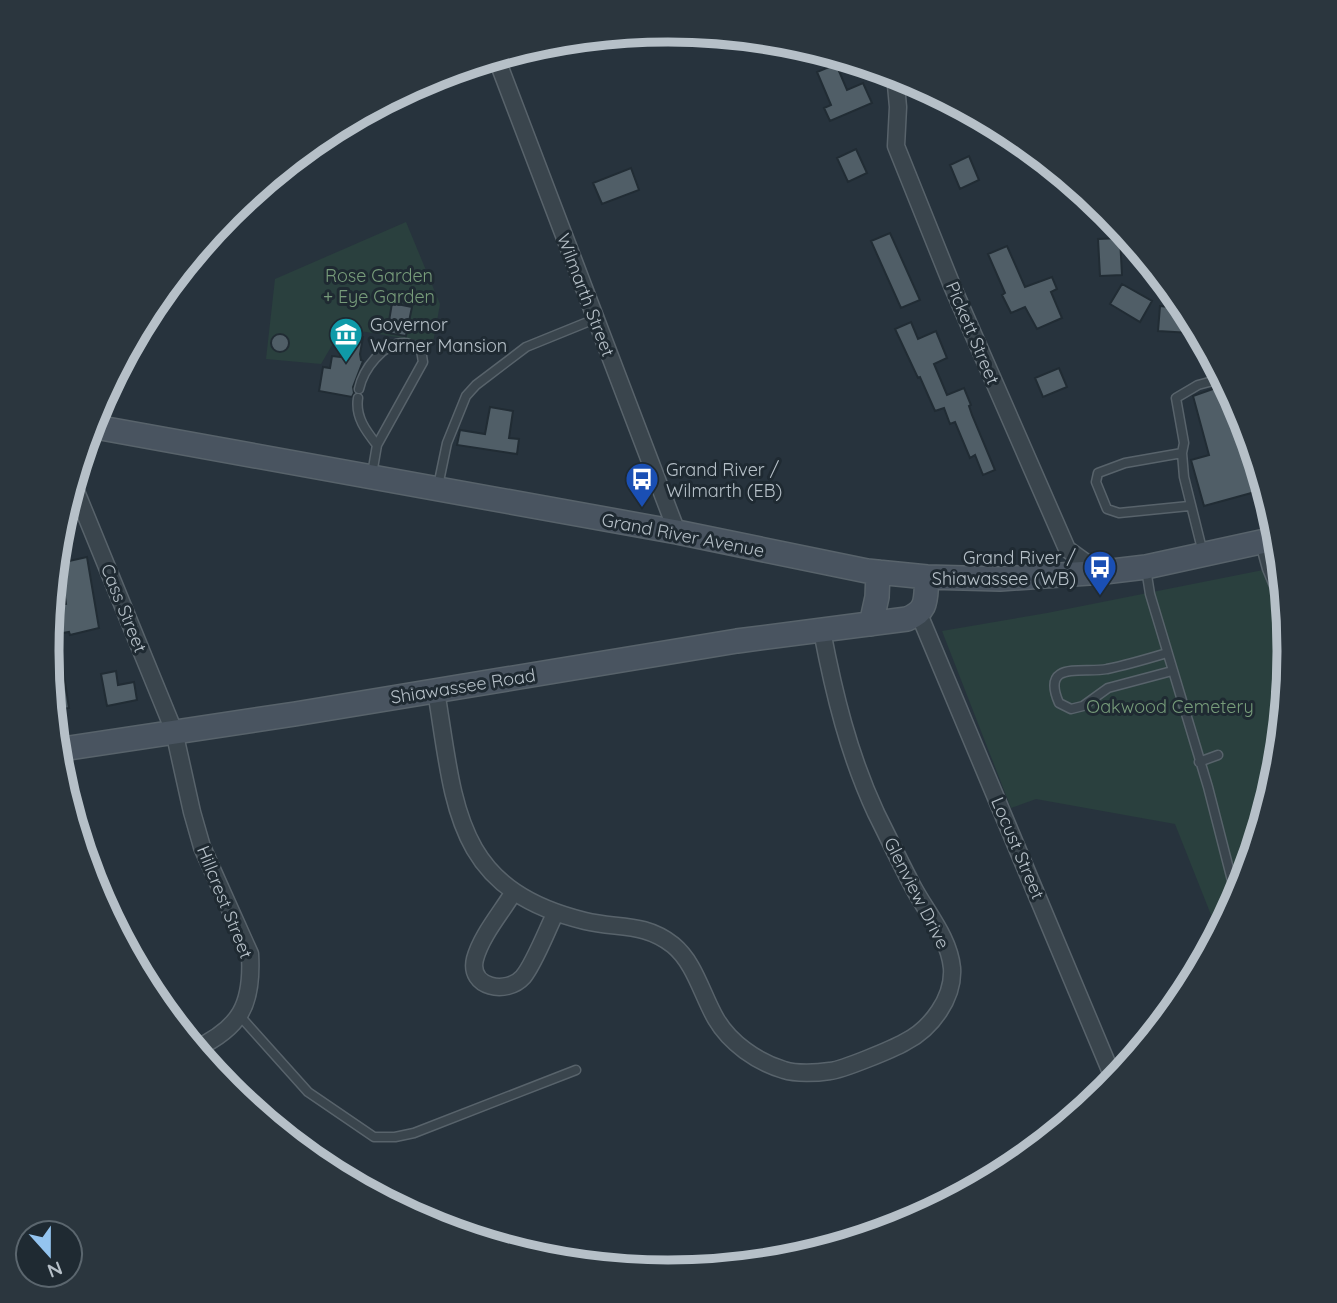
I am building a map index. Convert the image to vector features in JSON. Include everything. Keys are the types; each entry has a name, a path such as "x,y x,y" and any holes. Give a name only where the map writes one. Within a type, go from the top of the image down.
{"main road":[{"name":"Grand River Avenue","path":"101,428 677,533 867,572 1000,579 1099,572 1146,567 1268,542"},
{"path":"871,624 877,597 878,572"},
{"path":"919,614 925,601 927,577"},
{"name":"Shiawassee Road","path":"67,748 737,641 907,619 919,614"}],"street":[{"name":"Wilmarth Street","path":"499,66 677,533"},
{"name":"Pickett Street","path":"896,86 896,146 945,267 1066,549 1099,572"},
{"name":"Cass Street","path":"76,511 174,732"},
{"name":"Locust Street","path":"919,614 1110,1070"},
{"name":"Glenview Drive","path":"436,691 461,823 471,844 492,873 513,893 555,914 653,932 673,945 688,961 728,1037 751,1055 786,1071 832,1071 906,1042 931,1024 946,999 952,970 946,942 913,887 857,768 838,708 822,631"},
{"name":"Hillcrest Street","path":"174,732 202,847 250,954 248,986 240,1016"},
{"path":"513,893 482,942 475,960 475,970 480,980 491,986 500,988 513,985 524,976 555,914"},
{"path":"203,1045 218,1038 240,1016"}],"lane":[{"path":"437,489 447,443 458,412 471,390 526,347 594,319"},
{"path":"371,477 377,445 423,362 421,349 406,343 388,347 361,379 358,415 377,445"},
{"path":"1203,555 1189,506 1182,453 1184,443 1176,398 1198,385 1214,381"},
{"path":"1182,453 1125,463 1098,473 1096,482 1107,509 1119,513 1189,506"},
{"path":"1269,550 1267,569 1274,587"},
{"path":"1146,567 1150,594 1232,884"},
{"path":"1167,653 1103,670 1073,669 1063,672 1056,680 1054,693 1059,703 1070,709 1083,706 1108,688 1172,671"},
{"path":"1199,762 1218,755"},
{"path":"240,1016 308,1092 374,1136 395,1137 414,1133 576,1070"}],"green space":[{"name":"Rose Garden + Eye Garden","path":"406,222 440,304 433,343 342,328 321,364 266,359 275,279"},
{"name":"Oakwood Cemetery","path":"1272,568 1278,652 1273,731 1246,847 1214,923 1175,824 1036,799 1011,808 942,631"}],"building":[{"path":"837,66 847,90 863,83 872,103 830,121 824,108 831,105 817,72"},
{"path":"856,149 867,173 848,182 837,158"},
{"path":"969,156 979,180 960,189 950,165"},
{"path":"631,168 639,190 602,204 593,183"},
{"path":"890,233 920,300 901,308 871,241"},
{"path":"1116,238 1120,243 1122,275 1100,276 1098,239"},
{"path":"1007,246 1025,287 1052,277 1057,289 1051,292 1062,318 1037,329 1025,307 1011,313 988,254"},
{"path":"1122,284 1152,301 1140,322 1110,304"},
{"path":"392,303 412,307 406,336 387,333"},
{"path":"1160,306 1171,307 1187,333 1158,331"},
{"path":"911,322 918,339 936,331 947,358 934,364 947,395 964,388 995,470 983,475 975,455 970,458 955,422 950,424 944,408 935,411 895,329"},
{"path":"280,334 286,337 289,343 286,349 280,352 274,349 271,343 274,337"},
{"name":"Governor Warner Mansion","path":"349,334 363,337 360,354 363,361 352,397 319,391 323,367 330,368 332,356 340,357 342,343 347,344"},
{"path":"1059,368 1067,387 1043,397 1035,378"},
{"path":"1218,387 1232,418 1256,492 1204,506 1191,460 1209,455 1193,396"},
{"path":"490,407 513,411 509,438 519,439 517,454 457,445 460,430 485,434"},
{"path":"87,557 99,628 70,635 69,632 59,634 61,605 66,604 63,583 66,562"},
{"path":"63,669 69,708 62,709 60,691 59,670"},
{"path":"116,671 118,685 134,682 137,700 107,706 101,674"}],"place":[{"name":"Governor Warner Mansion","path":"346,364"},
{"name":"Grand River / Wilmarth (EB)","path":"642,509"},
{"name":"Grand River / Shiawassee (WB)","path":"1100,597"}]}
